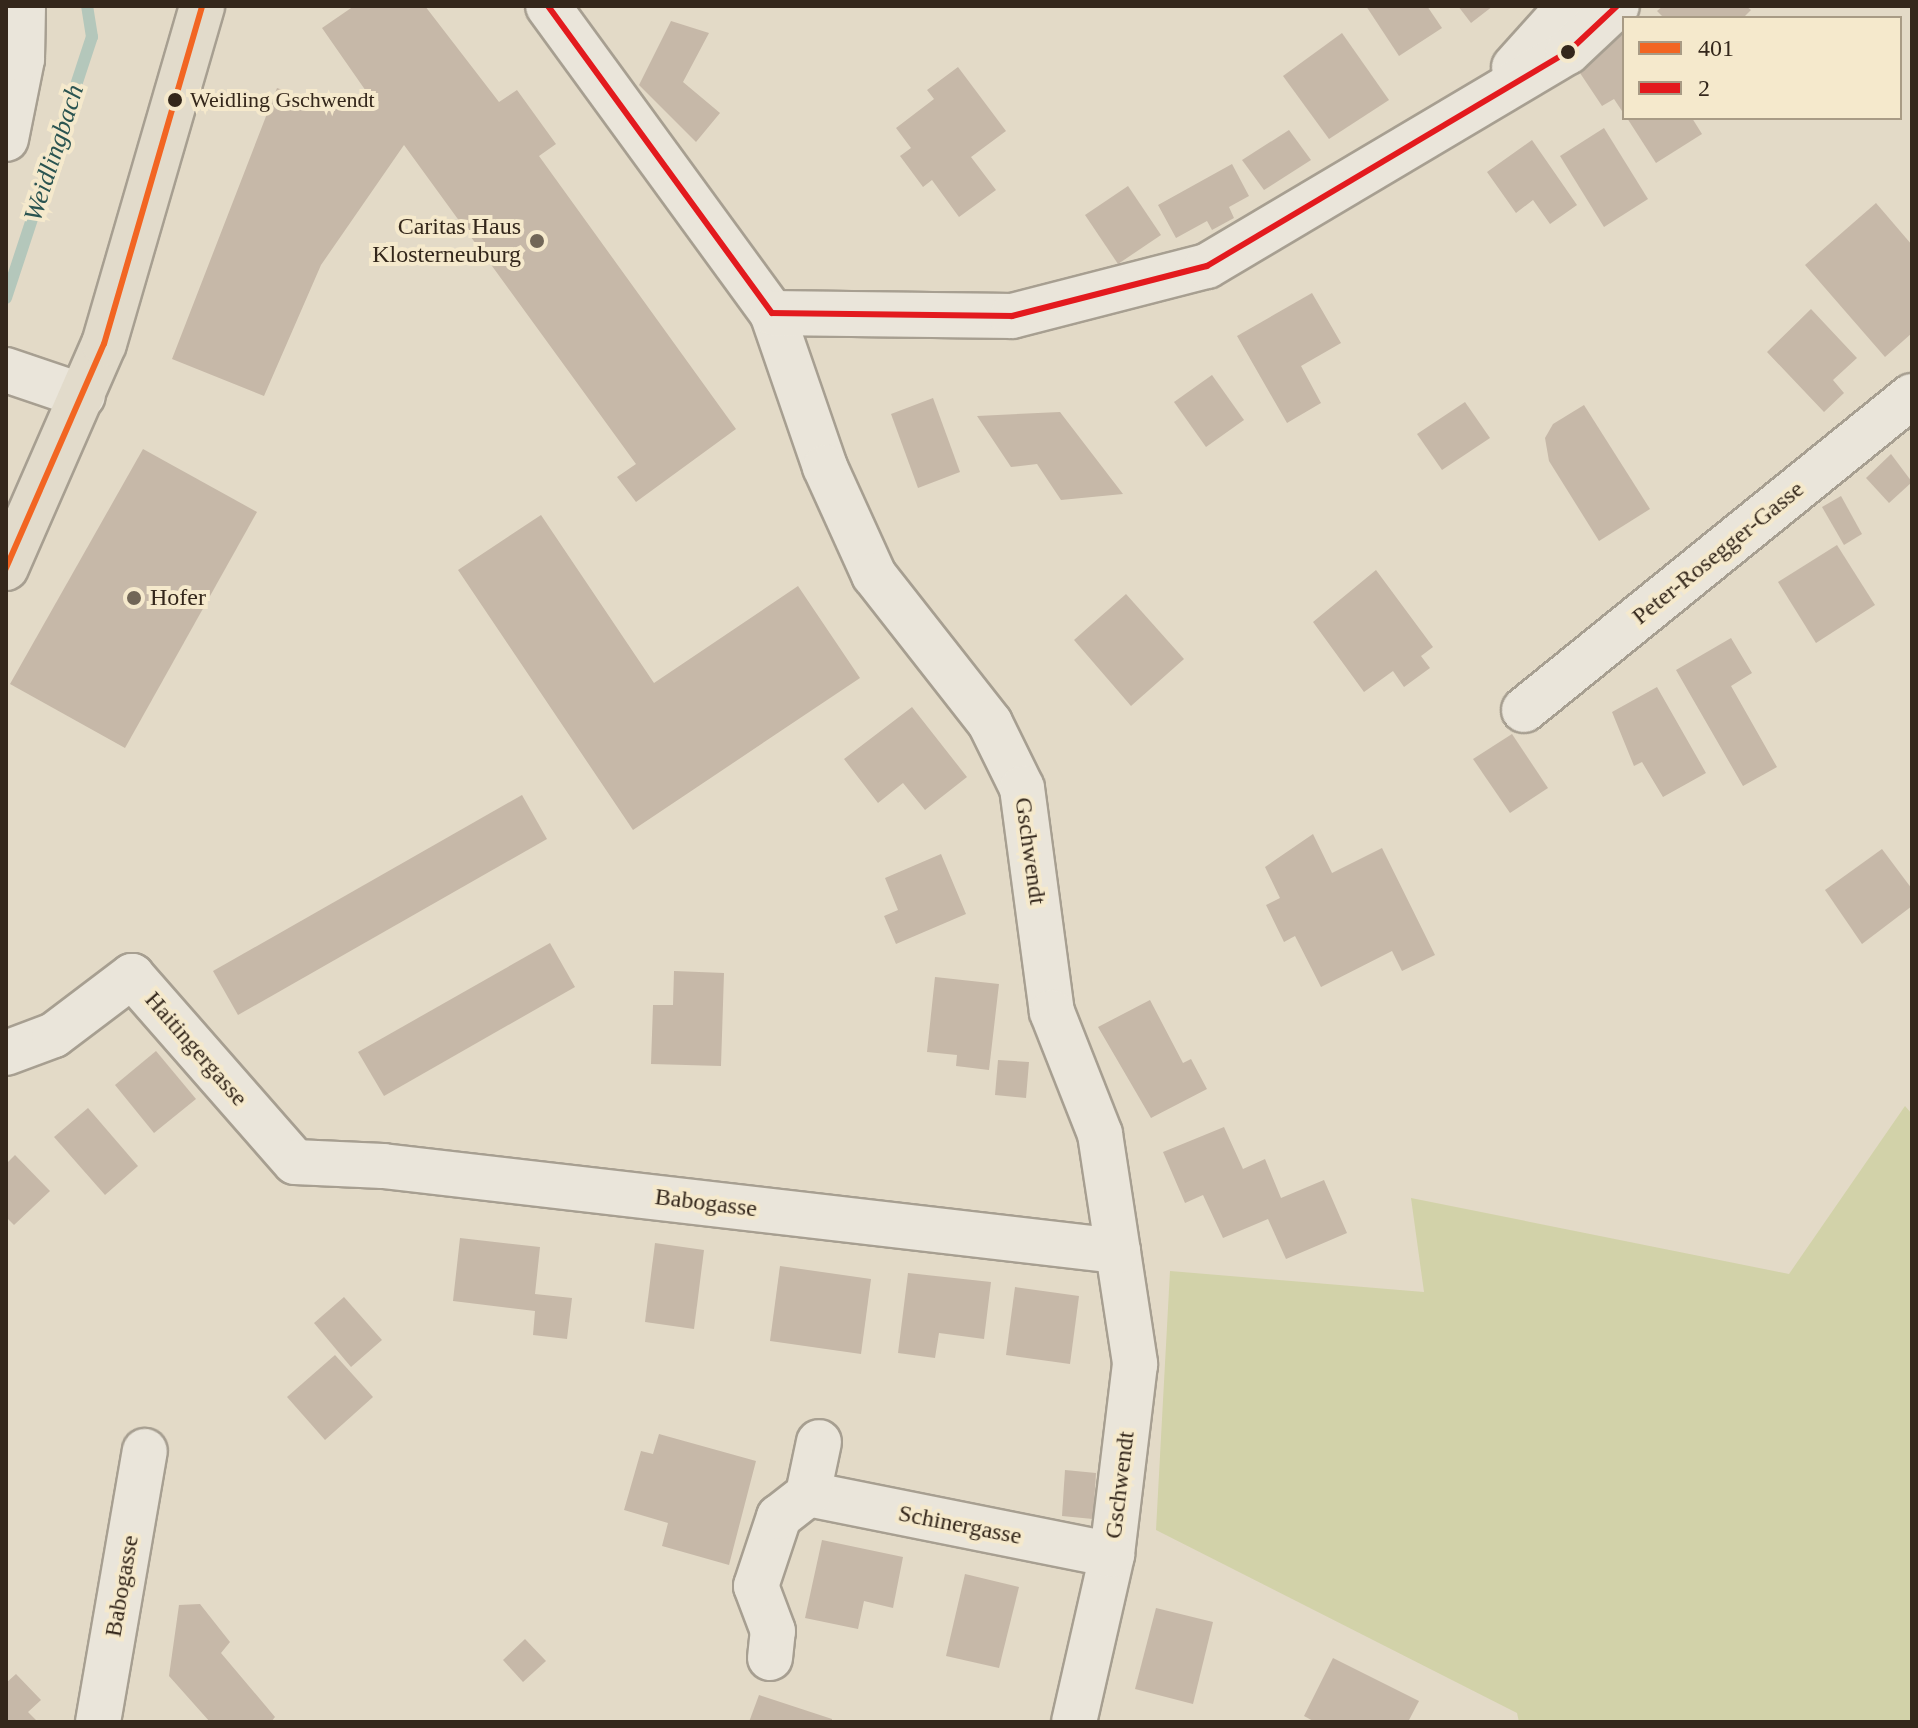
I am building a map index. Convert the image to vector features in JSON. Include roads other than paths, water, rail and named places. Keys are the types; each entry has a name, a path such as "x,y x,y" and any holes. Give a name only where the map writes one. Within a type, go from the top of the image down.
{"main road":[{"path":"6,568 104,344 202,6"}],"street":[{"path":"6,139 22,59 23,6"},
{"name":"Gschwendt","path":"548,6 772,313 825,467 874,575 990,723 1022,788 1052,1012 1100,1134 1135,1364 1112,1555 1074,1722"},
{"path":"1479,105 1569,6"},
{"path":"772,313 1012,316 1207,266 1568,52 1617,6"},
{"path":"19,376 83,396"},
{"name":"Peter-Rosegger-Gasse","path":"1524,710 1912,396"},
{"name":"Haitingergasse","path":"6,1053 54,1035 132,976 295,1162"},
{"name":"Babogasse","path":"295,1162 383,1166 1118,1251"},
{"path":"770,1658 773,1631 756,1586 779,1517 808,1494 819,1442"},
{"name":"Babogasse","path":"98,1722 145,1451"},
{"name":"Schinergasse","path":"808,1494 1112,1555"}],"waterway":[{"name":"Weidlingbach","path":"6,298 92,37 87,6"}],"place":[{"name":"Weidling Gschwendt","path":"175,100"},
{"name":"Caritas Haus Klosterneuburg","path":"537,241"},
{"name":"Hofer","path":"134,598"}]}
